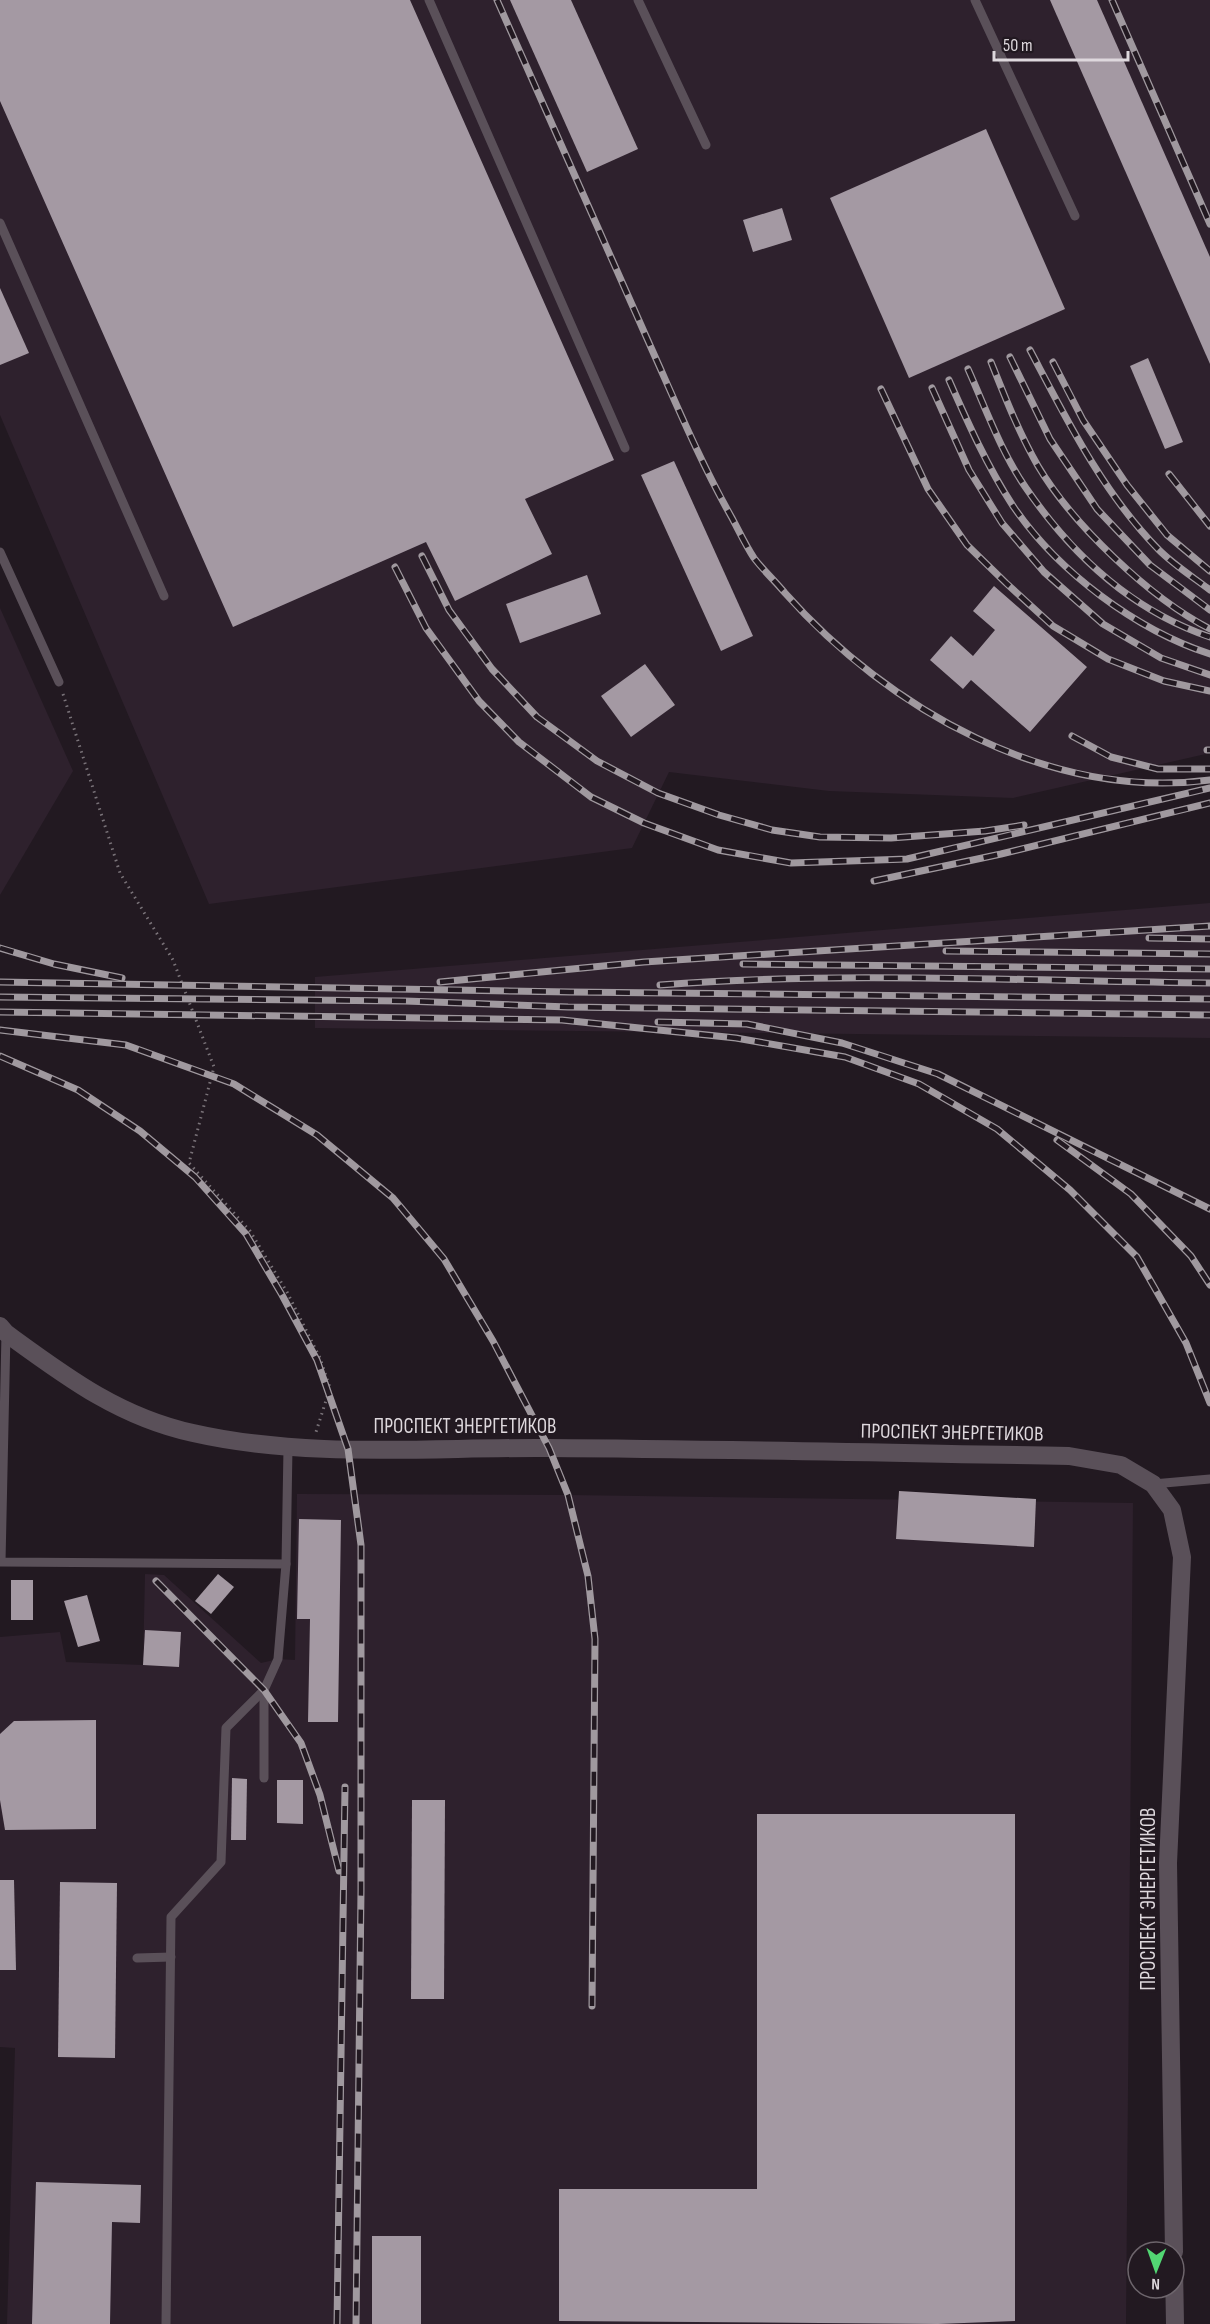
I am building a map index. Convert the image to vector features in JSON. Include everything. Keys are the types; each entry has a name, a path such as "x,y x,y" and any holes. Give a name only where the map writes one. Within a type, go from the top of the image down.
{"street":[{"name":"ПРОСПЕКТ ЭНЕРГЕТИКОВ","path":"3,1330 76,1385 133,1415 192,1433 288,1448 549,1448 1069,1456 1121,1465 1153,1484 1172,1510 1182,1557 1168,1863 1174,2240"},
{"path":"1175,2300 1175,2324"}],"lane":[{"path":"429,0 625,448"},
{"path":"638,0 706,145"},
{"path":"975,0 1075,216"},
{"path":"0,223 164,596"},
{"path":"0,552 59,682"},
{"path":"3,1330 1,1562 286,1564"},
{"path":"166,2324 171,1917 221,1862 226,1728 264,1690 278,1659 286,1564 288,1448"},
{"path":"1153,1484 1210,1479"},
{"path":"264,1690 264,1778"},
{"path":"137,1958 171,1957"}],"path":[{"path":"59,682 120,873 173,960 214,1067 189,1163 250,1231 287,1292 320,1358 330,1388 311,1448"}],"shaded area":[{"path":"0,0 1210,0 1210,753 1013,798 829,791 669,772 632,848 209,904 0,415"},
{"path":"0,608 73,771 0,895"},
{"path":"1210,903 1210,1038 315,1028 315,977"},
{"path":"297,1494 568,1495 1133,1503 1126,2324 7,2324 15,2048 0,2047 0,1637 60,1632 66,1662 143,1665 145,1574 164,1575 261,1663 278,1659 295,1660"}],"building":[{"path":"0,0 410,0 614,460 525,499 552,554 455,601 426,542 233,627 0,101"},
{"path":"510,0 571,0 638,149 587,172"},
{"path":"1050,0 1097,0 1210,257 1210,364"},
{"path":"986,129 1065,309 909,378 830,198"},
{"path":"782,208 792,240 753,252 743,220"},
{"path":"0,288 29,353 0,365"},
{"path":"1148,358 1183,442 1165,449 1130,366"},
{"path":"674,461 753,636 721,651 641,475"},
{"path":"587,575 601,614 520,643 506,604"},
{"path":"994,586 1087,667 1030,732 971,680 963,689 930,660 951,636 973,656 995,630 973,611"},
{"path":"645,664 675,705 631,737 601,696"},
{"path":"899,1491 1036,1499 1034,1547 896,1539"},
{"path":"299,1519 341,1520 338,1722 308,1722 310,1619 297,1619"},
{"path":"218,1574 234,1587 211,1614 195,1601"},
{"path":"11,1580 33,1580 33,1620 11,1620"},
{"path":"87,1595 100,1641 78,1647 64,1601"},
{"path":"145,1630 181,1632 179,1667 143,1665"},
{"path":"96,1720 96,1829 5,1830 0,1800 0,1734 14,1721"},
{"path":"232,1778 247,1779 246,1840 231,1840"},
{"path":"277,1780 303,1780 303,1824 277,1823"},
{"path":"412,1800 445,1800 444,1999 411,1999"},
{"path":"757,1814 1015,1814 1015,2321 938,2324 559,2321 559,2189 757,2189"},
{"path":"0,1880 14,1880 16,1970 0,1970"},
{"path":"60,1882 117,1883 115,2058 58,2057"},
{"path":"36,2182 141,2185 140,2223 112,2222 110,2324 32,2324"},
{"path":"372,2236 421,2236 421,2324 372,2324"}],"railway":[{"path":"497,0 700,457 751,553 761,567 826,635 872,674 923,709 976,738 1032,761 1091,776 1150,783 1210,780"},
{"path":"1112,0 1210,224"},
{"path":"1030,350 1087,455 1120,505 1159,550 1210,590"},
{"path":"1010,357 1050,439 1097,509 1150,565 1210,610"},
{"path":"991,362 1031,453 1053,489 1071,512 1138,579 1187,616 1210,629"},
{"path":"1053,362 1083,420 1127,485 1167,535 1210,571"},
{"path":"968,369 1009,460 1026,488 1063,536 1106,578 1130,596 1182,626 1210,637"},
{"path":"949,380 978,444 1004,491 1031,530 1052,553 1075,575 1127,614 1154,630 1210,654"},
{"path":"932,388 969,470 1002,523 1044,572 1103,624 1161,658 1210,675"},
{"path":"881,389 928,489 967,545 1006,583 1053,626 1108,659 1164,681 1210,691"},
{"path":"1169,474 1210,526"},
{"path":"422,556 449,610 492,669 537,717 597,761 658,793 719,815 772,830 820,837 891,838 985,831 1024,825"},
{"path":"395,567 426,628 479,701 519,742 591,797 644,823 718,850 791,863 907,859 1210,788"},
{"path":"1072,736 1111,757 1158,769 1210,769"},
{"path":"874,881 1001,854 1210,803"},
{"path":"440,982 644,962 1210,926"},
{"path":"1149,938 1210,939"},
{"path":"0,948 54,964 122,978"},
{"path":"946,951 1210,954"},
{"path":"743,964 1210,969"},
{"path":"660,985 797,978 1210,983"},
{"path":"0,982 570,992 1210,999"},
{"path":"0,997 405,1001 568,1007 1210,1015"},
{"path":"0,1012 562,1020 736,1038 845,1057 919,1084 997,1129 1070,1190 1137,1257 1186,1343 1210,1403"},
{"path":"658,1022 747,1024 842,1043 938,1074 1210,1209"},
{"path":"0,1030 126,1045 234,1084 317,1135 393,1198 444,1259 493,1341 549,1448 568,1495 588,1576 595,1639 592,2006"},
{"path":"0,1056 78,1090 140,1131 195,1177 246,1234 317,1360 348,1449 361,1545 361,1890 356,2324"},
{"path":"1057,1140 1131,1194 1191,1256 1210,1285"},
{"path":"156,1581 264,1690 301,1743 320,1795 339,1871"},
{"path":"337,2324 345,1787"}]}
